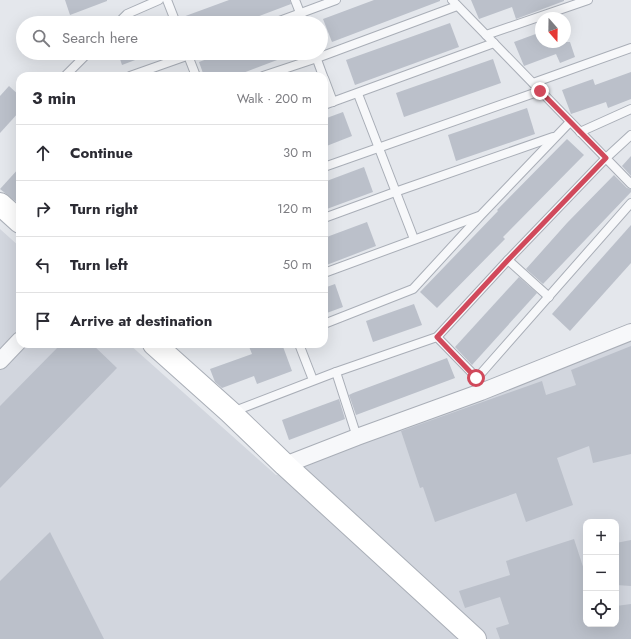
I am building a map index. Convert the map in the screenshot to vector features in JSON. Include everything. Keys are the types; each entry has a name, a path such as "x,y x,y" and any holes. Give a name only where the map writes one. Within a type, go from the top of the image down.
{"main road":[{"path":"0,204 16,218"},
{"path":"158,348 230,412 468,637"}],"street":[{"path":"285,465 481,392 631,332"},
{"path":"0,361 16,344"}],"lane":[{"path":"125,16 159,0"},
{"path":"167,0 173,16"},
{"path":"295,0 301,16"},
{"path":"292,16 336,0"},
{"path":"486,35 588,0"},
{"path":"328,51 455,3 631,184"},
{"path":"328,104 358,94 494,43"},
{"path":"533,83 631,48"},
{"path":"69,72 81,60"},
{"path":"141,72 174,60"},
{"path":"192,60 195,72"},
{"path":"273,72 303,60"},
{"path":"318,60 322,72"},
{"path":"328,88 333,102"},
{"path":"328,166 540,91"},
{"path":"358,94 414,239"},
{"path":"580,132 631,109"},
{"path":"328,322 413,289 570,122"},
{"path":"230,412 313,380 437,337 508,260 631,134"},
{"path":"328,217 556,136"},
{"path":"437,337 476,378 631,203"},
{"path":"328,271 481,215"},
{"path":"508,260 549,297"},
{"path":"301,348 313,380"},
{"path":"336,372 357,437"}],"shaded area":[{"path":"0,229 16,243 16,348 133,348 276,475 631,340 631,639 0,639"}],"building":[{"path":"65,0 107,0 107,1 70,15"},
{"path":"229,0 290,0 291,4 259,16 185,16"},
{"path":"374,0 440,0 332,42 328,32 328,17"},
{"path":"471,0 564,1 516,19 512,7 479,19"},
{"path":"450,23 459,47 355,85 346,60"},
{"path":"535,34 535,48 571,48 571,45 575,57 560,63 556,54 524,66 514,42"},
{"path":"493,59 501,83 404,117 396,93"},
{"path":"120,60 135,60 122,65"},
{"path":"204,60 277,60 246,72 203,72 199,62"},
{"path":"631,72 631,99 608,108 606,102 571,114 562,90 593,79 595,85"},
{"path":"9,86 16,92 16,115 0,133 0,96"},
{"path":"527,108 535,134 456,161 448,135"},
{"path":"343,112 352,136 328,145 328,118"},
{"path":"567,139 584,155 503,237 505,239 437,308 420,292 498,211 497,210"},
{"path":"631,156 631,176 622,166"},
{"path":"364,167 373,192 328,209 328,180"},
{"path":"16,171 16,202 0,189"},
{"path":"614,175 627,188 631,189 631,192 543,284 526,269 567,223"},
{"path":"367,222 376,246 328,264 328,237"},
{"path":"631,225 631,263 570,331 552,314"},
{"path":"519,277 537,293 472,365 455,347"},
{"path":"335,284 343,307 328,313 328,287"},
{"path":"414,304 422,325 373,342 366,321"},
{"path":"631,346 631,454 593,463 589,446 557,458 573,505 526,522 516,493 435,522 423,487 420,488 401,431 542,381 546,395 576,385 571,370"},
{"path":"57,348 96,348 117,368 0,488 0,406"},
{"path":"250,348 283,348 292,371 257,384 254,376 222,388 215,382 210,369 252,354"},
{"path":"447,358 455,378 356,415 349,395"},
{"path":"339,399 345,419 289,440 282,420"},
{"path":"50,532 104,639 0,639 0,581"},
{"path":"574,539 583,567 583,627 619,627 619,606 631,604 631,639 500,639 496,628 509,624 500,597 465,608 459,591 510,575 506,561"},
{"path":"631,540 631,586 619,585 619,542"}],"route":[{"path":"476,378 437,337 508,260 606,158 540,91"}]}
